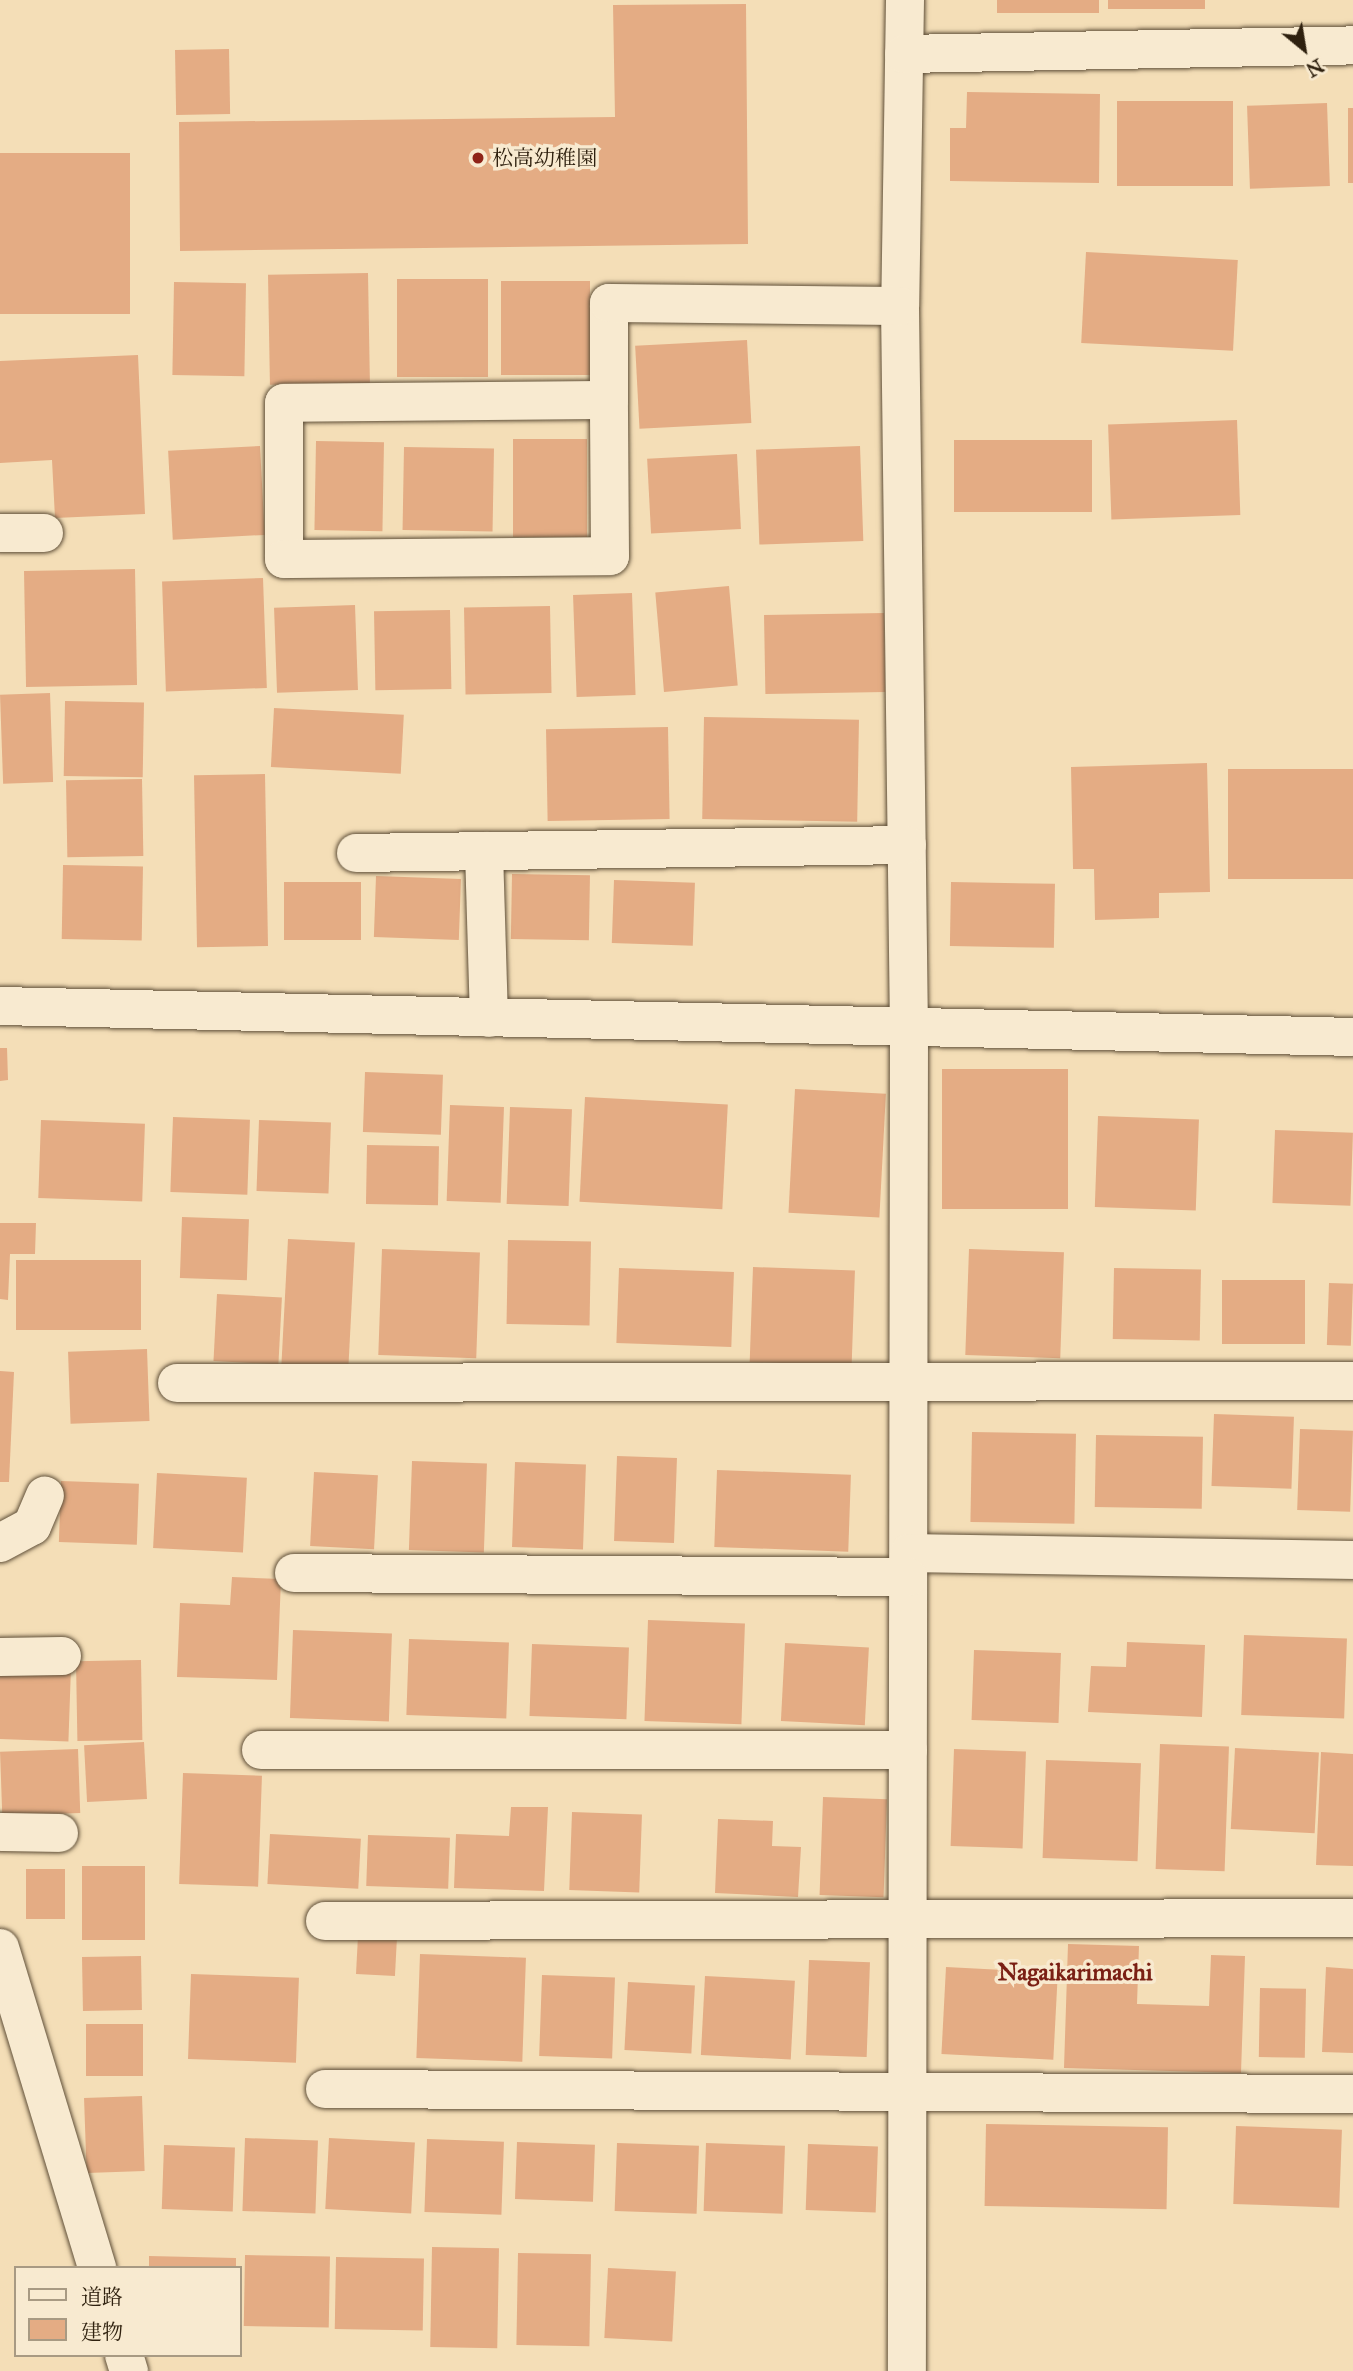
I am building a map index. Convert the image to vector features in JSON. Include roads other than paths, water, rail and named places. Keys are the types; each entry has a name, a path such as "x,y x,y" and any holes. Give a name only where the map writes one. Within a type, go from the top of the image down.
{"street":[{"path":"905,0 900,306 909,1029 907,2371"},
{"path":"904,54 1353,45"},
{"path":"609,400 284,403 284,559 610,556 609,400 608,303 900,306"},
{"path":"0,533 44,533"},
{"path":"356,853 907,845"},
{"path":"484,851 489,1018"},
{"path":"0,1006 909,1029 1353,1037"},
{"path":"177,1383 1353,1381"},
{"path":"0,1543 32,1526 45,1496"},
{"path":"294,1573 1353,1560"},
{"path":"0,1657 62,1656"},
{"path":"261,1750 908,1750"},
{"path":"0,1832 59,1833"},
{"path":"325,1921 1353,1918"},
{"path":"0,1948 96,2266"},
{"path":"325,2089 1353,2094"}],"place":[{"name":"松高幼稚園","path":"478,158"}],"district":[{"name":"Nagaikarimachi","path":"1075,1973"}]}
